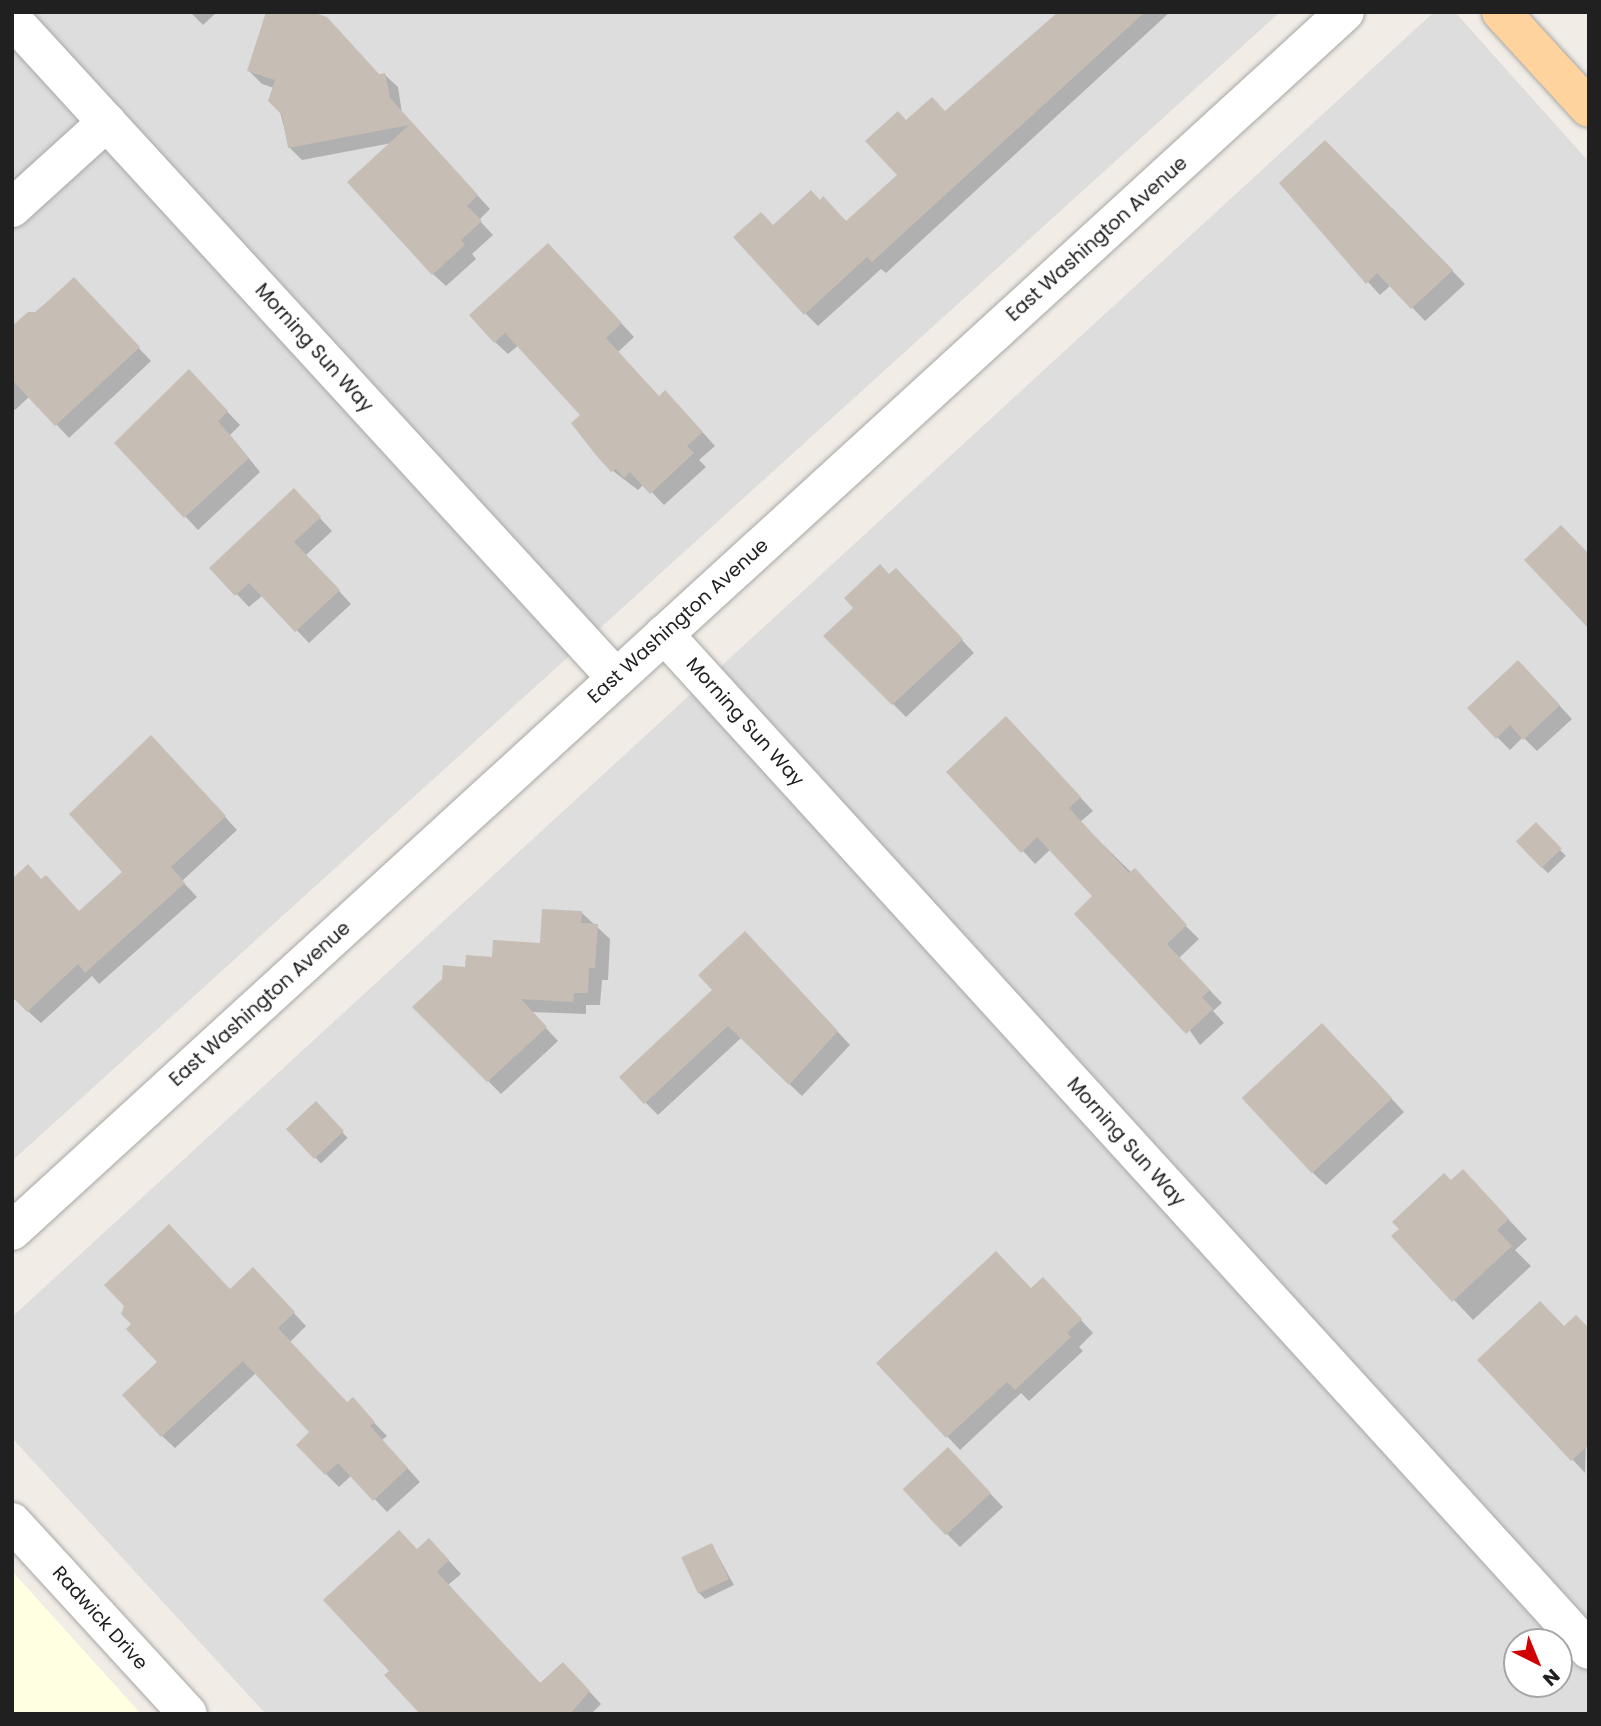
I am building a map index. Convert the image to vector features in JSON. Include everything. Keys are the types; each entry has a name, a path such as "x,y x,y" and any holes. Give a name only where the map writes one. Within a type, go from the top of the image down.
{"main road":[{"path":"1501,12 1589,108"}],"street":[{"name":"East Washington Avenue","path":"12,1231 1345,12"},
{"name":"Morning Sun Way","path":"12,19 616,678"},
{"path":"12,208 107,122"},
{"name":"Morning Sun Way","path":"664,634 1589,1650"},
{"name":"Radwick Drive","path":"12,1522 188,1714"}],"shaded area":[{"path":"12,12 1280,12 12,1161"},
{"path":"1434,12 1455,12 1589,162 1589,1714 266,1714 12,1438 12,1317"},
{"path":"12,1571 141,1714 12,1714"}],"building":[{"path":"266,12 312,12 327,17 379,74 385,73 390,98 478,195 467,206 482,221 461,240 465,245 432,275 347,182 409,125 288,148 282,115 268,101 275,80 247,71"},
{"path":"1058,12 1145,12 872,262 867,257 804,315 733,237 761,212 773,225 811,190 820,200 823,196 846,221 897,175 865,141 898,111 906,120 932,97 945,111"},
{"path":"1325,140 1453,270 1411,309 1377,273 1366,284 1279,183"},
{"path":"548,243 622,323 606,338 659,396 665,390 703,432 687,446 694,453 650,494 630,472 624,478 616,469 611,472 571,423 580,415 505,333 494,343 469,315"},
{"path":"74,277 140,347 55,426 12,380 12,326 28,312 36,312"},
{"path":"189,369 228,411 218,421 249,458 184,518 114,443"},
{"path":"294,488 321,517 294,542 340,590 295,632 249,583 235,596 209,568"},
{"path":"1561,525 1589,554 1589,629 1524,560"},
{"path":"880,564 889,574 896,568 963,639 892,705 823,636 853,608 844,598"},
{"path":"1518,660 1560,705 1523,740 1510,725 1496,739 1467,708"},
{"path":"1006,716 1081,797 1069,808 1129,873 1135,868 1187,925 1167,944 1210,990 1202,997 1213,1009 1186,1034 1074,914 1092,896 1037,837 1021,853 946,772"},
{"path":"151,735 226,816 171,867 185,883 85,973 78,964 27,1012 12,996 12,879 28,864 41,879 46,875 79,911 122,872 69,814"},
{"path":"1536,822 1562,849 1542,868 1516,841"},
{"path":"542,909 582,911 581,923 598,924 595,968 589,968 588,993 574,993 573,1002 521,999 547,1027 487,1082 412,1007 442,979 443,965 465,967 466,955 492,957 493,940 540,943"},
{"path":"745,931 838,1031 789,1085 728,1026 644,1104 619,1077 712,990 698,975"},
{"path":"1322,1023 1392,1098 1312,1173 1242,1098"},
{"path":"316,1101 344,1131 314,1159 286,1129"},
{"path":"1463,1169 1509,1219 1497,1230 1512,1246 1452,1302 1391,1236 1399,1229 1392,1222 1444,1173 1451,1180"},
{"path":"169,1224 230,1289 253,1267 295,1312 278,1328 347,1402 353,1397 375,1422 370,1426 408,1468 373,1501 338,1463 325,1475 296,1445 309,1432 243,1361 161,1437 122,1395 157,1362 126,1329 131,1324 121,1314 124,1306 104,1285"},
{"path":"996,1251 1031,1288 1043,1277 1082,1319 1067,1333 1071,1337 1015,1390 1007,1382 946,1438 876,1363"},
{"path":"1540,1301 1564,1326 1576,1315 1589,1328 1589,1445 1571,1461 1477,1360"},
{"path":"948,1447 991,1493 946,1535 903,1489"},
{"path":"399,1530 417,1549 429,1538 449,1560 437,1572 540,1683 563,1662 590,1691 570,1714 420,1714 384,1675 389,1671 323,1600"},
{"path":"712,1543 729,1579 698,1594 681,1557"}]}
